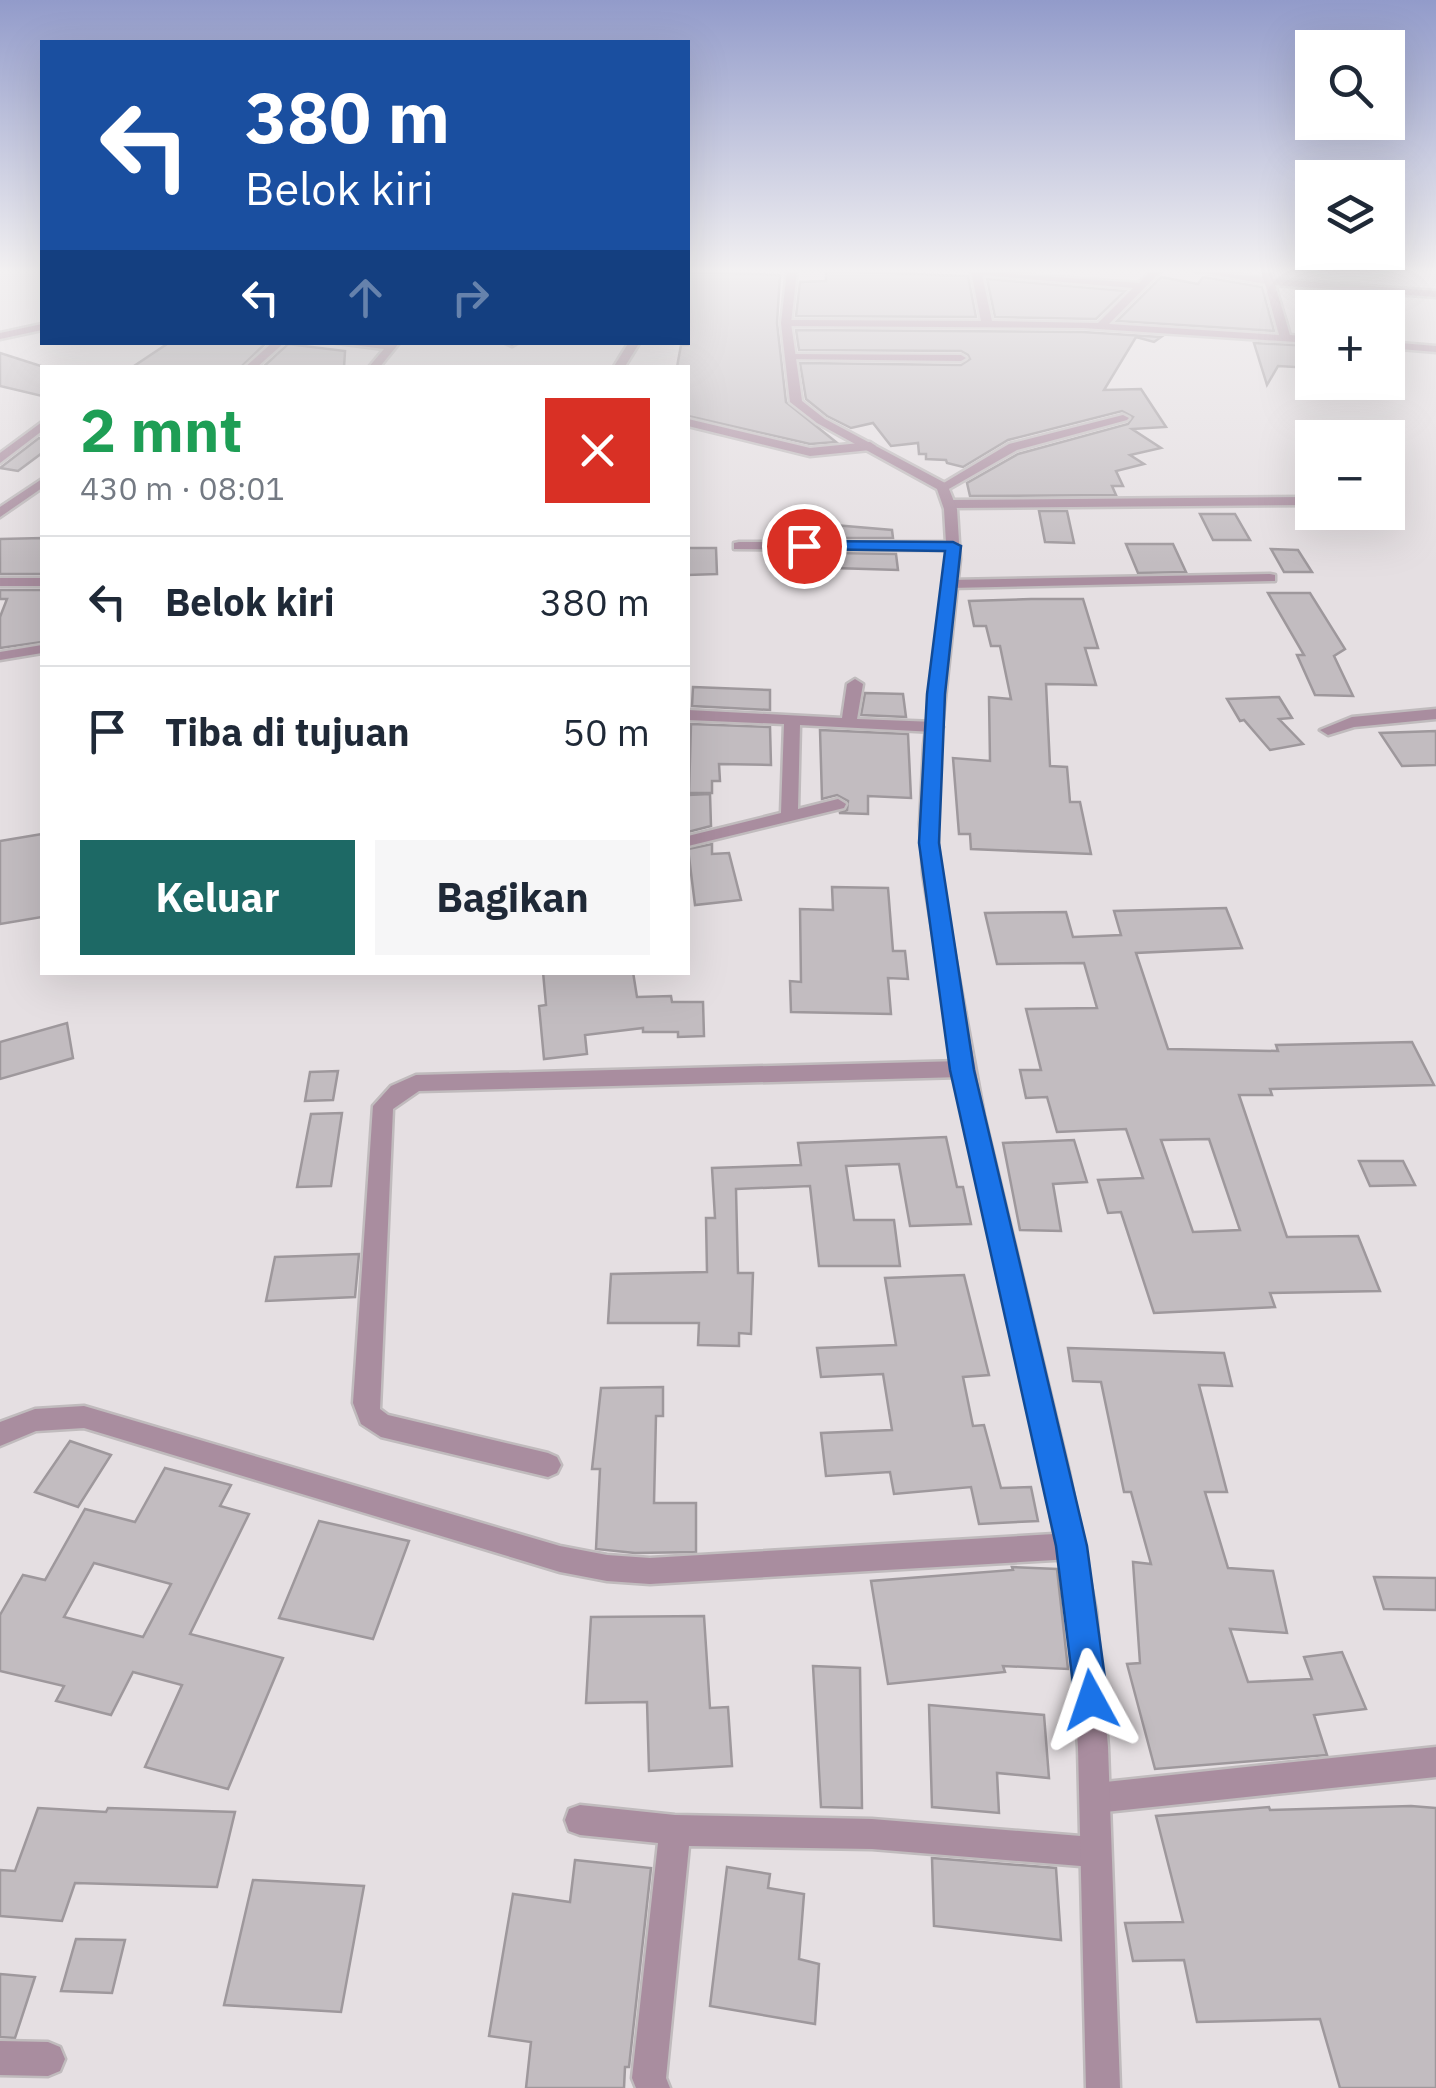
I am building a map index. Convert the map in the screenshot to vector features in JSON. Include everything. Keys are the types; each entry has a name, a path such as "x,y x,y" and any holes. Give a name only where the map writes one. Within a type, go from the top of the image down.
{"street":[{"path":"791,368 796,402 821,421 870,446 948,496 1295,502"},
{"path":"948,496 1013,447 1123,418"},
{"path":"690,423 810,452 870,446"},
{"path":"0,459 40,428"},
{"path":"0,513 40,484"},
{"path":"948,496 953,546 929,843 962,1070 1072,1546 1090,1667 1096,1798 1096,1989 1103,2088"},
{"path":"738,546 953,546"},
{"path":"950,584 1270,578"},
{"path":"2,586 40,582"},
{"path":"0,656 40,649"},
{"path":"849,721 855,684"},
{"path":"1328,730 1352,722 1436,714"},
{"path":"690,715 936,728"},
{"path":"789,815 792,722"},
{"path":"690,840 838,804"},
{"path":"548,1466 381,1425 370,1416 365,1403 384,1106 398,1092 416,1083 962,1070"},
{"path":"0,1434 35,1420 84,1417 560,1559 607,1568 650,1571 1072,1546"},
{"path":"1096,1798 1436,1762"},
{"path":"580,1820 675,1830 872,1834 1093,1852"},
{"path":"653,2088 649,2078 675,1830"},
{"path":"0,2058 48,2059"}],"building":[{"path":"0,368 40,368 40,396 0,386"},
{"path":"690,368 782,368 786,402 836,442 810,444 690,416"},
{"path":"801,368 1117,368 1104,390 1141,389 1166,427 1132,429 1161,448 1130,455 1144,464 1116,471 1123,486 1112,486 1116,495 970,496 967,483 1018,454 1128,424 1133,417 1122,411 1008,440 963,467 946,460 926,459 926,454 919,454 918,443 891,446 873,423 851,428 806,399"},
{"path":"1262,368 1277,368 1267,385"},
{"path":"40,438 40,454 18,471 0,468"},
{"path":"1039,511 1067,511 1074,543 1045,542"},
{"path":"1200,514 1235,514 1250,540 1213,540"},
{"path":"834,525 892,530 893,538 834,538"},
{"path":"40,538 40,574 0,574 0,539"},
{"path":"1126,544 1173,544 1186,572 1138,573"},
{"path":"690,548 716,548 717,574 690,575"},
{"path":"1271,549 1298,550 1312,572 1284,572"},
{"path":"834,553 896,554 898,570 834,568"},
{"path":"0,590 40,590 40,642 0,648 0,617 7,599 0,599"},
{"path":"1268,593 1310,593 1345,649 1334,656 1353,696 1315,695 1297,655 1304,655"},
{"path":"1083,599 1098,648 1085,648 1096,685 1046,684 1050,766 1067,767 1070,802 1080,802 1091,854 971,849 970,834 959,834 953,758 990,761 989,697 1011,699 1000,646 991,646 986,626 974,626 969,601"},
{"path":"693,687 770,690 770,710 692,706"},
{"path":"865,693 903,694 906,717 861,715"},
{"path":"1279,697 1292,718 1279,719 1303,744 1270,750 1244,720 1240,721 1227,699"},
{"path":"691,724 770,727 771,765 719,764 720,781 712,781 712,793 690,793"},
{"path":"820,730 908,734 911,798 868,796 868,814 839,813 847,810 848,801 837,795 822,799"},
{"path":"1436,731 1436,765 1402,766 1380,733"},
{"path":"710,794 711,826 690,831 690,795"},
{"path":"40,834 40,917 0,924 0,841"},
{"path":"712,844 712,854 729,853 741,900 695,905 690,849"},
{"path":"832,887 888,888 893,951 905,951 908,979 888,978 891,1014 791,1012 790,981 801,982 800,909 833,910"},
{"path":"1226,908 1242,948 1136,953 1168,1049 1278,1051 1276,1045 1412,1042 1434,1085 1270,1089 1272,1095 1239,1095 1287,1237 1358,1236 1380,1291 1270,1293 1275,1307 1154,1313 1121,1212 1108,1213 1098,1180 1143,1178 1126,1129 1057,1132 1047,1097 1026,1098 1020,1070 1041,1070 1026,1009 1097,1008 1084,963 997,964 985,913 1066,912 1073,937 1121,935 1114,911","holes":["1209,1139 1240,1230 1193,1232 1161,1140"]},
{"path":"543,975 633,975 637,997 671,996 672,1002 703,1002 704,1036 678,1037 678,1032 643,1032 643,1028 585,1035 587,1054 544,1059 539,1006 546,1005"},
{"path":"67,1023 73,1058 0,1079 0,1042"},
{"path":"338,1071 333,1100 305,1101 310,1072"},
{"path":"342,1113 331,1186 297,1187 311,1114"},
{"path":"946,1137 957,1187 963,1187 971,1224 910,1226 899,1164 846,1166 854,1220 894,1220 900,1266 819,1266 810,1186 736,1189 738,1273 753,1273 751,1334 739,1333 739,1346 698,1345 699,1323 608,1323 611,1274 707,1272 706,1218 715,1218 712,1168 801,1165 798,1143"},
{"path":"1074,1140 1087,1182 1053,1184 1061,1231 1020,1230 1003,1143"},
{"path":"1359,1161 1403,1161 1415,1185 1370,1186"},
{"path":"359,1254 355,1297 266,1301 275,1257"},
{"path":"964,1275 989,1375 963,1377 973,1426 984,1425 1001,1488 1031,1487 1038,1521 979,1524 971,1487 894,1494 890,1472 826,1476 821,1433 892,1430 883,1374 821,1377 817,1348 896,1345 885,1278"},
{"path":"1068,1348 1224,1353 1232,1386 1199,1385 1227,1492 1205,1492 1228,1568 1273,1571 1287,1633 1230,1629 1248,1682 1312,1679 1304,1657 1342,1652 1366,1709 1314,1715 1327,1755 1155,1769 1127,1664 1140,1663 1133,1562 1151,1564 1131,1492 1124,1492 1101,1382 1073,1381"},
{"path":"663,1387 663,1416 656,1416 654,1503 696,1503 696,1552 596,1549 600,1469 592,1469 601,1388"},
{"path":"70,1441 111,1455 78,1507 35,1492"},
{"path":"165,1468 231,1485 220,1506 249,1514 190,1634 283,1658 228,1789 145,1767 182,1685 133,1672 111,1715 56,1701 64,1686 0,1671 0,1615 23,1575 45,1580 85,1509 135,1522","holes":["94,1563 171,1584 143,1637 64,1617"]},
{"path":"319,1521 409,1541 373,1639 279,1618"},
{"path":"1012,1567 1057,1569 1068,1669 1003,1666 1005,1672 888,1684 871,1581 1013,1570"},
{"path":"1374,1577 1436,1578 1436,1610 1384,1609"},
{"path":"704,1616 710,1708 728,1707 732,1766 649,1771 647,1702 586,1703 591,1617"},
{"path":"813,1666 860,1668 862,1808 821,1807"},
{"path":"929,1705 1044,1715 1049,1778 997,1773 999,1813 932,1807"},
{"path":"1269,1807 1270,1810 1436,1808 1436,2088 1340,2088 1320,2019 1197,2022 1184,1960 1133,1961 1125,1923 1183,1922 1156,1816"},
{"path":"38,1808 235,1812 217,1887 75,1883 62,1921 0,1916 0,1870 15,1871"},
{"path":"932,1858 1056,1868 1061,1940 934,1926"},
{"path":"575,1860 651,1868 629,2067 625,2067 624,2088 526,2088 531,2042 489,2036 513,1894 570,1902"},
{"path":"727,1867 770,1874 768,1888 804,1894 799,1959 819,1964 815,2024 710,2006"},
{"path":"253,1880 364,1886 341,2012 224,2005"},
{"path":"76,1939 125,1940 112,1993 61,1991"},
{"path":"0,1974 35,1977 15,2038 0,2037"}],"route":[{"path":"804,546 953,546 936,694 929,843 962,1070 1072,1546 1090,1667 1091,1700"}]}
